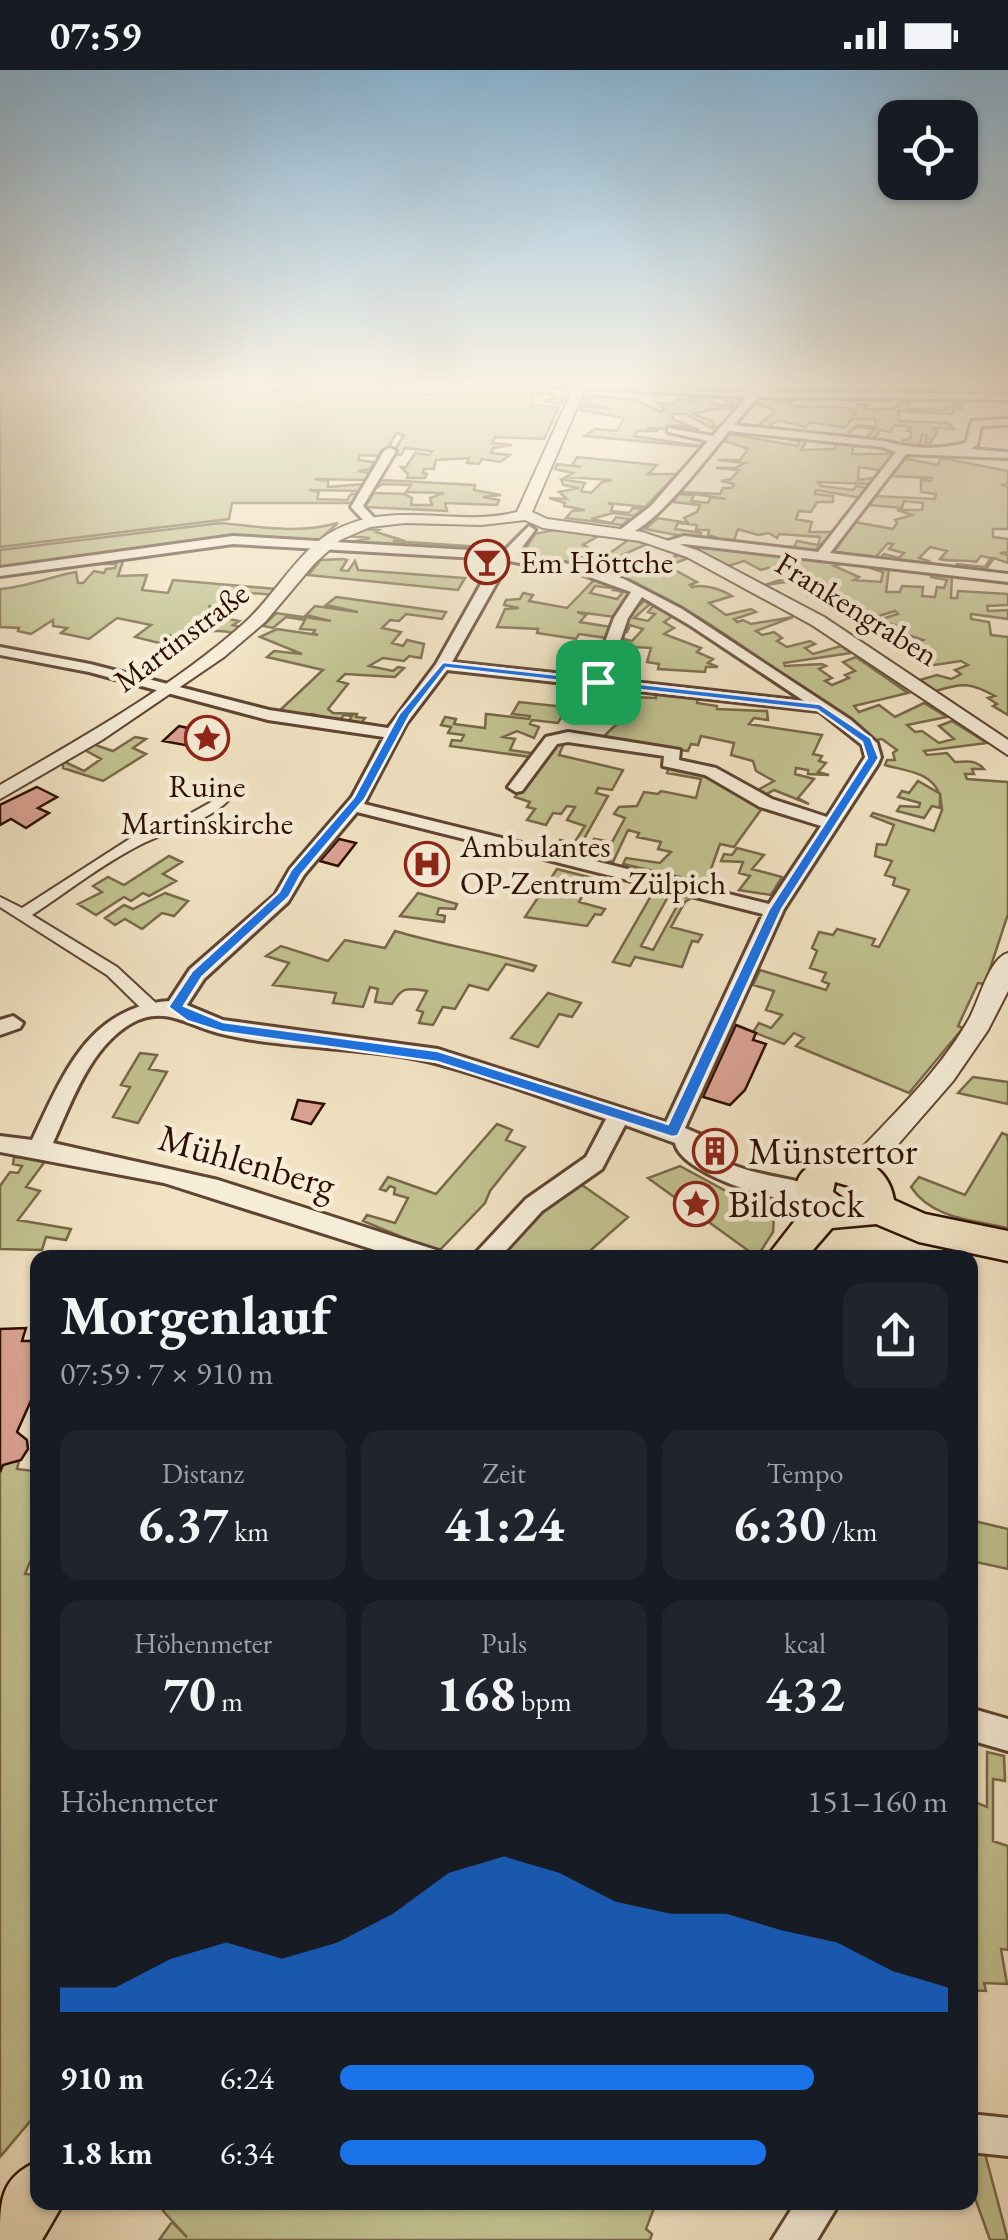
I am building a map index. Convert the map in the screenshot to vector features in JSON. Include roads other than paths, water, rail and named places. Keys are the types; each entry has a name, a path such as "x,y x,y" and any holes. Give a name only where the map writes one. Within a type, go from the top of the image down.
{"main road":[{"path":"791,1250 805,1230 820,1193 838,1168 858,1172 874,1186 873,1208"},
{"path":"820,1193 858,1216 873,1208 919,1226 1008,1246"},
{"path":"6,2240 30,2203"}],"street":[{"path":"371,483 357,508 372,522"},
{"path":"176,1007 197,974 282,898 296,873 353,806 394,734 443,665 504,558 519,546 546,483"},
{"path":"624,532 654,509 677,483"},
{"path":"822,556 878,483"},
{"name":"Martinstraße","path":"0,792 167,688 259,620 325,545 344,531 372,522 416,518 505,520"},
{"name":"Frankengraben","path":"505,520 509,527 532,522 624,532 667,544 818,621 1008,748"},
{"path":"0,572 233,540 504,558 580,570 639,592 720,638 867,740 873,758 774,911 672,1132"},
{"path":"667,544 684,540 1008,578"},
{"path":"598,682 621,618 639,592"},
{"path":"0,651 268,714 394,734"},
{"path":"443,665 820,707"},
{"path":"516,787 552,740 568,737 674,753 669,763 710,771 766,803 830,823"},
{"path":"22,914 136,841 155,838 188,817 206,814 222,800"},
{"path":"353,806 774,911"},
{"path":"0,901 112,971 152,1009"},
{"path":"858,1172 937,1085 975,1036 1008,961"},
{"path":"39,1148 94,1043 120,1022 152,1009 176,1007 192,1018 222,1027 438,1056 672,1132 820,1193"},
{"path":"491,1250 534,1206 590,1167 620,1114"},
{"path":"672,1132 696,1158 729,1174 820,1193"},
{"name":"Mühlenberg","path":"0,1144 112,1160 406,1250"},
{"path":"978,1727 1008,1735"},
{"path":"978,2135 1008,2137"},
{"path":"792,2240 815,2210"}],"tunnel":[{"path":"705,1146 724,1156"}],"place":[{"name":"Em Höttche","path":"487,562"},
{"name":"Ruine Martinskirche","path":"207,738"},
{"name":"Ambulantes OP-Zentrum Zülpich","path":"427,864"},
{"name":"Münstertor","path":"715,1151"},
{"name":"Bildstock","path":"696,1204"}]}
